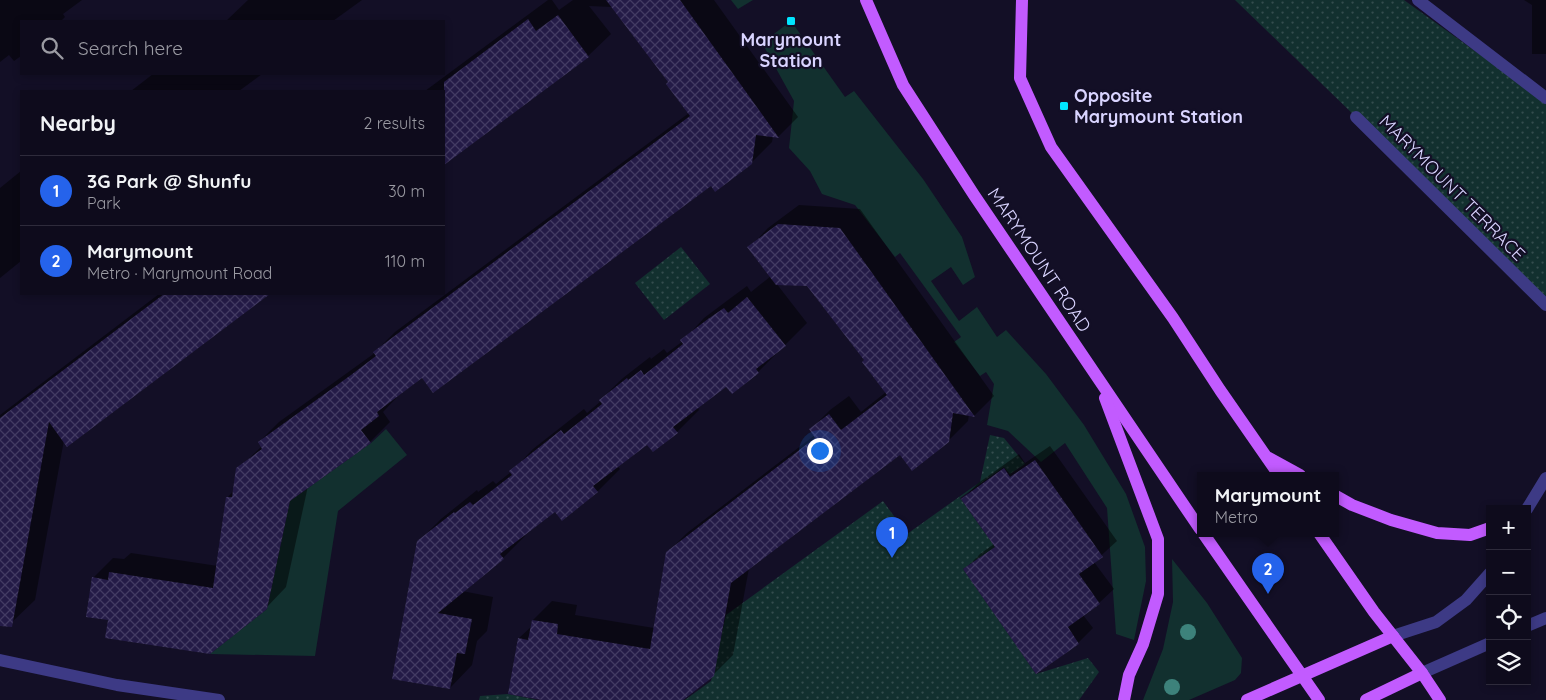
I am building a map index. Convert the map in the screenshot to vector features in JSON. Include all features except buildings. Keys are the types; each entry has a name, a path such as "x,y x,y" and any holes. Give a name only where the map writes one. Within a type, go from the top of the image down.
{"main road":[{"name":"MARYMOUNT ROAD","path":"866,0 903,85 974,195 1197,525"},
{"path":"1022,0 1020,78 1051,147 1173,318 1277,472"},
{"path":"1098,379 1158,539 1158,594 1143,644 1129,675 1124,700"},
{"path":"1265,455 1295,472"},
{"path":"1339,498 1352,505 1391,520 1437,533 1470,535 1486,529"},
{"path":"1206,537 1319,700"},
{"path":"1322,537 1374,612 1422,673 1440,700"},
{"path":"1247,700 1394,636"},
{"path":"1366,700 1422,673"}],"street":[{"path":"1418,0 1546,98"},
{"name":"MARYMOUNT TERRACE","path":"1356,116 1546,305"},
{"path":"1529,505 1546,478"},
{"path":"1394,636 1436,622 1466,600 1486,578"},
{"path":"1531,624 1546,618"},
{"path":"1422,673 1486,645"},
{"path":"0,660 116,685 219,700"}],"green space":[{"path":"731,0 753,0 738,9"},
{"path":"1235,0 1404,0 1546,102 1546,305 1356,117"},
{"path":"791,21 845,97 854,91 923,179 962,237 975,277 963,285 951,267 931,281 959,321 977,307 997,337 1006,330 1046,374 1084,425 1126,494 1145,547 1146,581 1134,640 1116,634 1107,508 1065,443 1041,462 1008,431 987,425 994,384 986,372 980,376 954,342 961,337 900,253 895,257 855,205 822,194 810,171 789,148 794,101 762,43"},
{"path":"681,247 710,284 664,320 635,283"},
{"path":"386,429 407,455 338,511 315,656 210,654 267,609 290,501 371,443"},
{"path":"990,435 1004,438 1025,464 1010,474 1004,467 960,498 995,547 963,569 1036,674 1088,658 1099,672 1079,700 685,700 711,681 726,615 883,501 907,534 980,482"},
{"path":"1172,559 1207,603 1242,658 1241,673 1235,680 1189,700 1143,700 1163,649 1173,602"},
{"path":"508,694 537,700 479,700 480,696"}],"place":[{"name":"Marymount Station","path":"791,21"},
{"name":"Opposite Marymount Station","path":"1064,106"},
{"name":"3G Park @ Shunfu","path":"892,558"},
{"name":"Marymount","path":"1268,594"}]}
